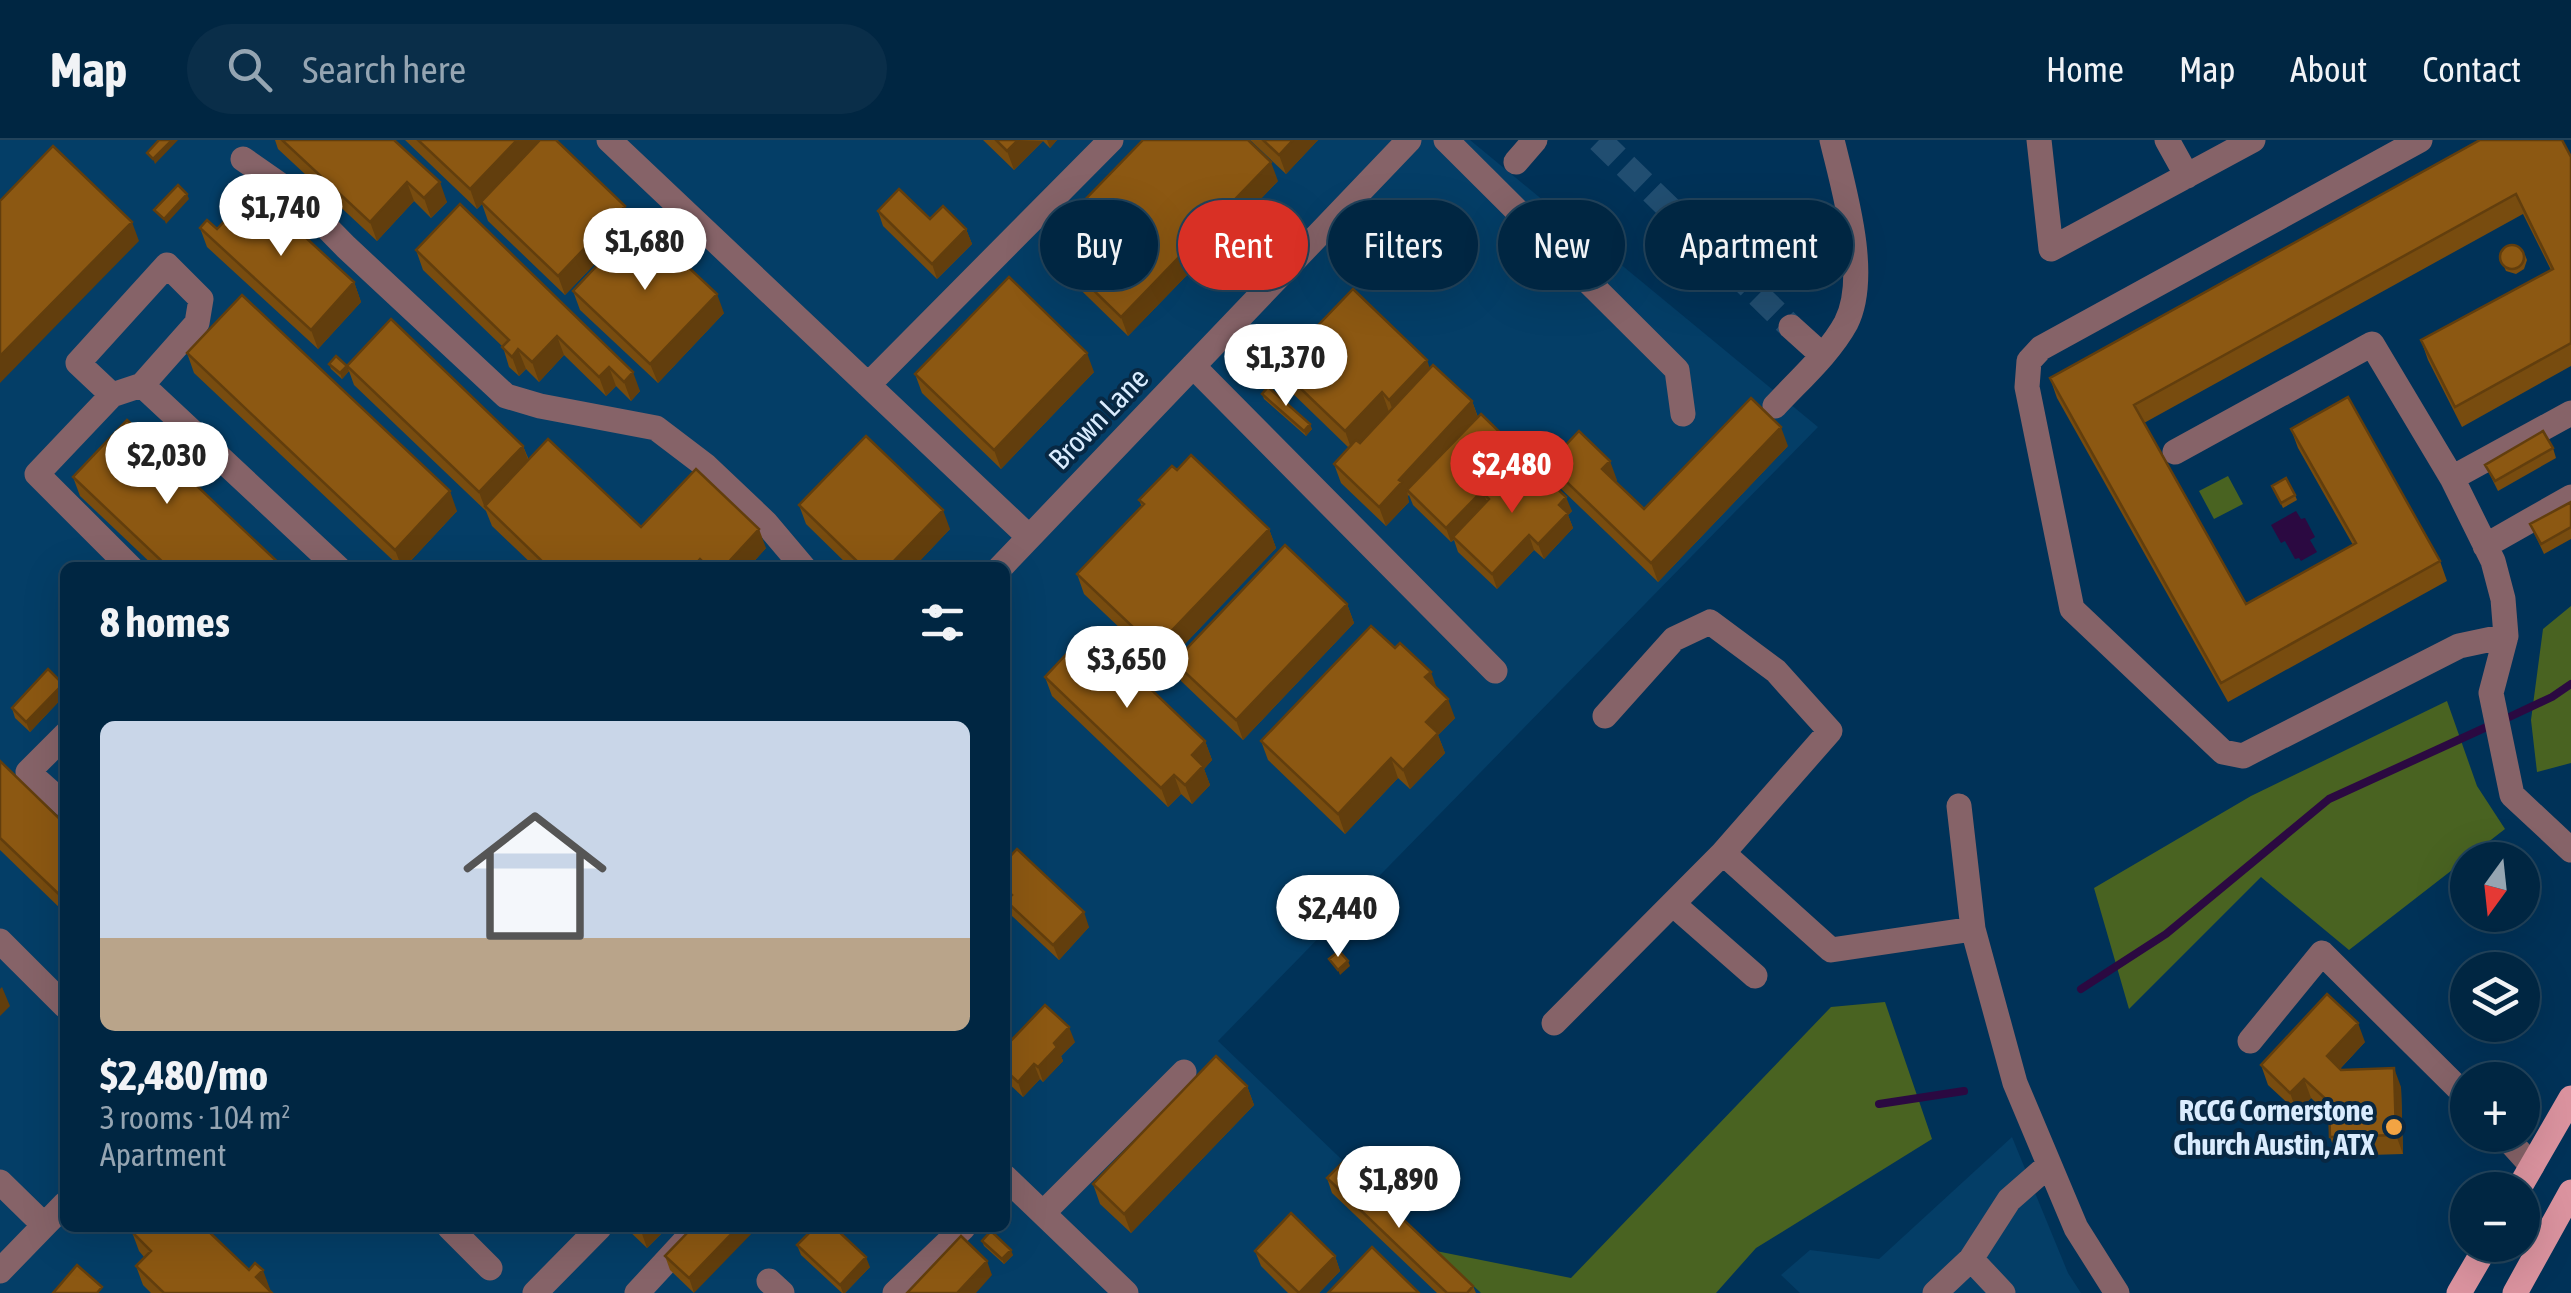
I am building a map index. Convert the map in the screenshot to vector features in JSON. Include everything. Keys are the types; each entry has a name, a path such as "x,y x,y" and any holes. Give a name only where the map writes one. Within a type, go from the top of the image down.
{"main road":[{"path":"2528,1172 2571,1098"},
{"path":"2515,1293 2570,1195"},
{"path":"2459,1293 2477,1262"}],"street":[{"path":"609,140 1029,538"},
{"path":"868,385 1110,140"},
{"name":"Brown Lane","path":"1006,562 1408,140"},
{"path":"1446,140 1677,370 1683,414"},
{"path":"1516,162 1535,140"},
{"path":"1775,406 1845,325 1856,296 1852,240 1832,140"},
{"path":"2039,140 2051,249 2253,140"},
{"path":"2167,140 2186,176"},
{"path":"2420,140 2041,348 2029,362 2027,387 2072,609 2223,752 2243,756 2459,646 2506,636"},
{"path":"244,159 296,196 506,396 656,428 706,466 799,562"},
{"path":"112,395 78,363 168,265 201,299 197,323 142,385 112,395 37,474 126,562"},
{"path":"1791,326 1822,355"},
{"path":"2175,452 2372,344 2452,478 2494,562 2506,636 2491,693 2512,795 2571,850"},
{"path":"1193,366 1495,671"},
{"path":"142,385 332,562"},
{"path":"2452,478 2571,413"},
{"path":"2486,546 2571,497"},
{"path":"1554,1024 1723,853 1830,731 1776,671 1710,622 1674,639 1605,716"},
{"path":"60,740 28,772 60,800"},
{"path":"1959,806 1973,929 2015,1083 2076,1228 2118,1293"},
{"path":"1723,853 1831,950 1973,929"},
{"path":"1672,904 1755,976"},
{"path":"0,940 60,1001"},
{"path":"2250,1041 2322,954 2450,1080"},
{"path":"1043,1213 1184,1072"},
{"path":"2519,1152 2532,1166"},
{"path":"1934,1293 1971,1258 2009,1200 2049,1165"},
{"path":"0,1182 44,1225"},
{"path":"1010,1185 1126,1293"},
{"path":"0,1271 60,1209"},
{"path":"454,1232 490,1268"},
{"path":"535,1293 595,1232"},
{"path":"637,1293 694,1232"},
{"path":"896,1293 959,1232"},
{"path":"1971,1258 2003,1293"}],"shaded area":[{"path":"0,140 1470,140 1543,200 1498,200 1498,290 1625,290 1625,268 1645,284 1645,290 1652,290 1818,427 1218,1041 1481,1293 0,1293"},
{"path":"2296,511 2301,519 2305,518 2315,537 2310,540 2317,552 2301,561 2295,559 2285,541 2281,543 2271,525"},
{"path":"2012,1137 2068,1273 2081,1293 1800,1293 1781,1275 1810,1250 1879,1259"}],"green space":[{"path":"2228,476 2243,504 2214,519 2199,491"},
{"path":"2571,606 2571,763 2537,772 2531,720 2543,629"},
{"path":"2447,701 2477,786 2505,829 2488,842 2450,842 2450,872 2349,950 2261,877 2129,1009 2094,888 2251,796"},
{"path":"1885,1002 1932,1139 1756,1248 1716,1293 1481,1293 1436,1251 1571,1278 1831,1007"}],"building":[{"path":"159,140 172,140 153,159 147,153"},
{"path":"282,140 394,140 440,182 424,198 407,182 370,222"},
{"path":"418,140 517,140 470,189"},
{"path":"540,140 556,140 625,206 558,276 481,202"},
{"path":"996,140 1018,140 1007,151"},
{"path":"1143,140 1248,140 1271,162 1234,200 1178,200 1178,258 1158,279 1158,200 1085,200"},
{"path":"1263,140 1293,140 1279,155"},
{"path":"2480,140 2562,140 2571,157 2571,343 2455,407 2421,340 2553,269 2516,194 2134,405 2246,604 2356,543 2291,429 2348,397 2440,561 2221,683 2050,378"},
{"path":"53,146 132,222 0,356 0,201"},
{"path":"178,185 187,194 164,219 154,210"},
{"path":"899,189 930,219 943,206 966,229 932,264 878,211"},
{"path":"254,190 354,282 311,330 200,228 207,220 217,229"},
{"path":"460,204 633,372 624,382 609,367 599,377 557,336 532,362 518,349 512,357 502,347 509,340 416,250"},
{"path":"639,221 717,294 650,364 573,291"},
{"path":"2512,245 2524,257 2512,269 2500,257"},
{"path":"1009,277 1087,353 994,450 915,374"},
{"path":"1093,290 1147,290 1121,317"},
{"path":"1352,290 1427,360 1389,400 1382,392 1345,431 1278,367"},
{"path":"242,295 450,491 395,550 187,353"},
{"path":"391,319 523,446 479,492 347,366"},
{"path":"336,356 347,366 340,373 329,364"},
{"path":"1433,365 1472,401 1379,507 1334,464 1356,440 1360,443"},
{"path":"1268,387 1310,424 1304,431 1262,394"},
{"path":"1751,398 1781,427 1651,563 1548,464 1579,431 1610,461 1602,469 1644,509"},
{"path":"1481,414 1520,452 1446,528 1407,490"},
{"path":"127,420 278,562 163,562 73,477"},
{"path":"2543,431 2553,448 2495,481 2485,465"},
{"path":"866,436 943,510 893,562 858,562 799,505"},
{"path":"548,439 641,527 696,469 759,529 729,562 543,562 485,506"},
{"path":"1191,455 1269,529 1155,648 1077,574 1144,504 1139,500 1172,466 1177,470"},
{"path":"1526,459 1566,497 1559,505 1568,513 1538,544 1529,535 1492,574 1453,537 1489,499 1484,494 1504,472 1509,477"},
{"path":"2286,478 2295,495 2281,503 2272,486"},
{"path":"2571,502 2571,527 2541,544 2530,524"},
{"path":"1285,545 1347,604 1236,720 1174,662"},
{"path":"1371,626 1395,648 1400,643 1431,672 1425,677 1448,699 1426,722 1438,733 1403,770 1391,758 1338,814 1261,741"},
{"path":"1089,630 1205,741 1192,755 1203,766 1185,785 1174,775 1161,788 1045,677"},
{"path":"48,669 60,681 60,687 26,722 12,708"},
{"path":"0,761 60,819 60,895 0,838"},
{"path":"1017,849 1084,912 1053,945 1010,905 1010,857"},
{"path":"1339,951 1348,961 1338,970 1329,959"},
{"path":"2327,994 2358,1023 2327,1056 2341,1070 2394,1068 2396,1135 2330,1137 2329,1102 2304,1079 2290,1093 2261,1065"},
{"path":"1045,1005 1069,1027 1054,1043 1057,1047 1018,1082 1010,1075 1010,1042"},
{"path":"1216,1056 1247,1086 1124,1214 1093,1184"},
{"path":"1343,1162 1473,1286 1467,1293 1447,1293 1327,1178"},
{"path":"1291,1213 1335,1256 1299,1293 1255,1251"},
{"path":"132,1232 209,1232 249,1270 255,1263 263,1270 256,1277 272,1293 164,1293 136,1266 151,1251"},
{"path":"688,1232 733,1232 689,1278 665,1256"},
{"path":"810,1232 839,1232 866,1257 840,1285 797,1245"},
{"path":"992,1232 1011,1250 1002,1259 982,1241"},
{"path":"961,1236 987,1261 957,1293 907,1293"},
{"path":"1372,1247 1419,1293 1328,1293"},
{"path":"77,1265 102,1287 97,1293 53,1293"}],"waterway":[{"path":"2503,720 2571,684"},
{"path":"2081,989 2166,934 2329,799 2491,725"},
{"path":"1879,1104 1964,1091"}],"tunnel":[{"path":"1599,140 1791,327"}],"place":[{"name":"RCCG Cornerstone Church Austin, ATX","path":"2394,1127"}]}
